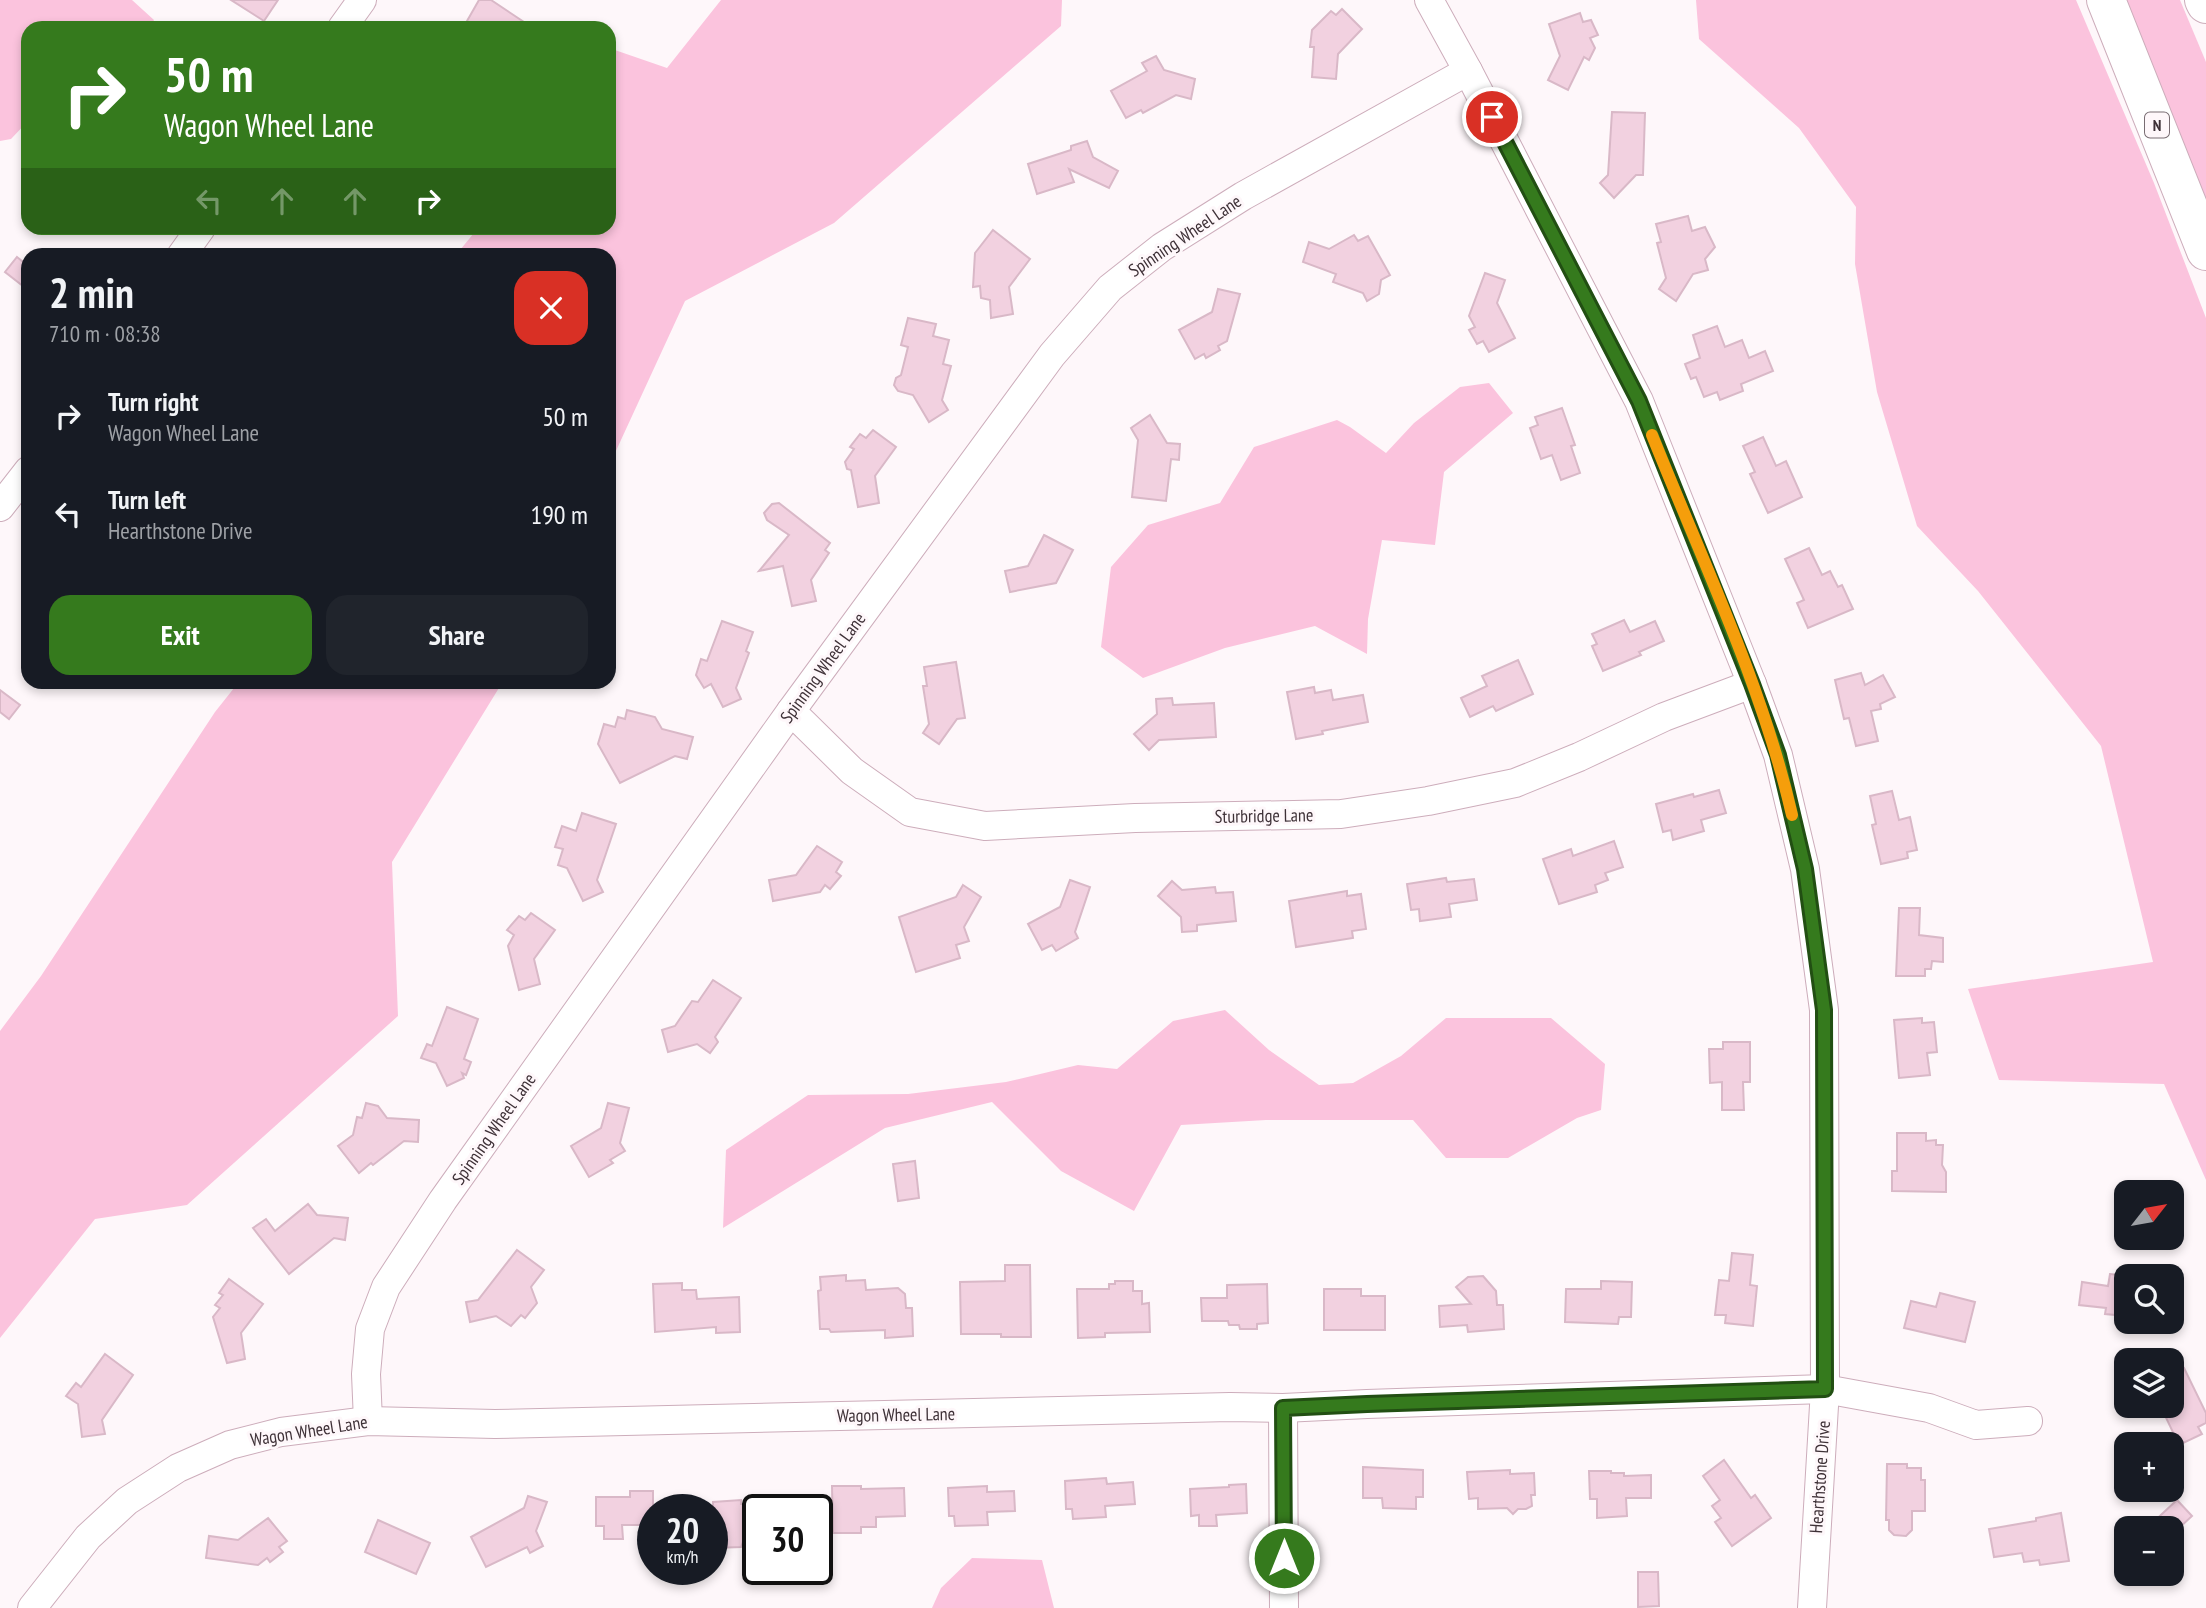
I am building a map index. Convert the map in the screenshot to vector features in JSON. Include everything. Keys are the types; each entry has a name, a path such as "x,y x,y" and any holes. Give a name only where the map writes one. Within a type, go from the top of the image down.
{"highway":[{"name":"N","path":"2106,0 2206,251"}],"street":[{"path":"347,21 362,0"},
{"name":"Hearthstone Drive","path":"1429,0 1639,401 1778,755 1805,869 1824,1010 1825,1389 1812,1608"},
{"name":"Spinning Wheel Lane","path":"368,1421 366,1374 370,1329 386,1287 443,1200 791,710 1052,355 1110,288 1162,247 1243,196 1468,71"},
{"path":"0,507 21,480"},
{"name":"Sturbridge Lane","path":"791,710 852,771 910,812 985,825 1135,818 1341,814 1427,801 1515,783 1579,758 1664,717 1752,684"},
{"name":"Wagon Wheel Lane","path":"32,1608 88,1537 127,1501 178,1468 230,1445 281,1432 368,1421 495,1424 1283,1408 1825,1389 1928,1408 1976,1425 2028,1421"},
{"path":"1283,1408 1284,1608"}],"shaded area":[{"path":"0,0 132,0 154,20 21,21 21,128 11,139 0,141"},
{"path":"721,0 1062,0 1061,26 834,223 685,301 616,451 616,248 462,248 472,235 616,235 616,50 667,68"},
{"path":"1696,0 2076,0 2154,183 2206,318 2206,1180 2164,1084 1999,1080 1968,989 2153,962 2101,746 1978,591 1917,526 1877,392 1855,264 1856,207 1799,128 1699,39"},
{"path":"2113,0 2180,0 2206,62 2206,223"},
{"path":"1489,383 1513,413 1444,472 1435,545 1382,540 1368,619 1367,654 1315,626 1225,648 1143,678 1101,647 1111,567 1148,525 1220,503 1254,447 1337,420 1386,453 1414,423 1460,387"},
{"path":"233,689 498,689 392,862 398,1016 187,1205 95,1219 0,1338 0,1031 41,976 215,712"},
{"path":"1225,1010 1269,1050 1319,1085 1353,1083 1401,1056 1446,1018 1551,1018 1605,1064 1601,1110 1577,1118 1508,1158 1446,1158 1413,1120 1266,1120 1181,1125 1134,1211 1061,1171 992,1102 885,1128 723,1228 726,1150 808,1095 908,1094 1006,1082 1078,1065 1117,1069 1173,1021"},
{"path":"972,1558 1042,1560 1054,1608 932,1608 941,1588"}],"building":[{"path":"231,0 278,0 264,21"},
{"path":"479,0 491,0 522,21 467,21"},
{"path":"1342,9 1362,29 1338,54 1336,79 1312,77 1312,30 1331,11 1336,15"},
{"path":"1580,13 1583,22 1591,20 1598,35 1590,38 1595,48 1589,60 1584,57 1568,90 1548,80 1560,56 1549,24"},
{"path":"1156,56 1164,70 1195,79 1191,99 1176,95 1143,113 1141,110 1126,118 1111,91 1147,71 1142,63"},
{"path":"1612,112 1645,113 1643,175 1636,175 1614,198 1600,183 1608,175"},
{"path":"1087,141 1093,157 1118,171 1109,188 1069,169 1074,182 1037,194 1028,164 1071,150 1071,146"},
{"path":"1688,216 1692,231 1705,227 1715,247 1705,259 1708,270 1693,274 1676,301 1659,289 1666,278 1657,243 1661,242 1656,224"},
{"path":"993,230 1030,259 1009,287 1013,314 991,318 990,300 981,298 980,286 973,287 975,253"},
{"path":"1354,235 1358,241 1368,236 1390,275 1381,280 1379,294 1367,301 1363,293 1333,282 1336,274 1303,262 1309,242 1329,249"},
{"path":"17,257 21,260 21,285 5,272"},
{"path":"1485,273 1505,280 1497,303 1515,338 1489,352 1483,341 1477,344 1469,330 1475,327 1469,316"},
{"path":"1218,289 1240,294 1227,341 1218,346 1220,350 1206,358 1204,354 1195,359 1179,330 1212,312"},
{"path":"908,318 936,324 933,336 949,340 943,364 951,366 942,400 948,410 929,422 913,395 898,391 894,385 896,378 901,375 908,347 901,345"},
{"path":"1717,326 1725,347 1742,340 1749,358 1765,351 1773,371 1741,384 1743,391 1720,400 1717,392 1704,397 1696,377 1691,379 1685,364 1700,358 1693,335"},
{"path":"1562,408 1575,445 1571,446 1580,473 1561,480 1552,455 1541,459 1530,428 1538,425 1535,417"},
{"path":"1150,415 1167,443 1180,444 1179,460 1171,459 1166,501 1132,497 1138,440 1131,428"},
{"path":"873,430 896,447 875,476 879,503 858,507 851,470 847,469 845,462 854,449 850,447 860,434 866,438"},
{"path":"1763,437 1776,466 1786,461 1802,497 1768,513 1750,474 1755,472 1743,446"},
{"path":"779,503 830,543 825,550 829,553 811,580 816,601 792,606 783,566 759,571 789,535 767,520 764,513 772,504"},
{"path":"1044,535 1073,550 1056,583 1010,592 1005,571 1028,566"},
{"path":"1809,548 1822,575 1830,571 1838,587 1842,585 1853,609 1808,628 1797,603 1804,600 1785,559"},
{"path":"1624,620 1630,632 1655,621 1664,641 1639,652 1641,655 1603,671 1592,646 1597,644 1592,634"},
{"path":"722,621 753,632 746,651 749,653 736,688 741,699 723,707 711,684 704,688 696,675 701,659 707,661"},
{"path":"1518,660 1533,694 1496,711 1493,706 1470,717 1461,698 1487,686 1482,676"},
{"path":"956,662 965,718 957,719 939,744 923,733 929,724 923,686 927,686 924,667"},
{"path":"1861,673 1865,685 1883,675 1895,697 1880,704 1881,709 1871,711 1878,741 1856,746 1849,718 1844,719 1835,680"},
{"path":"1314,687 1315,693 1331,690 1333,700 1363,695 1368,722 1296,739 1287,692"},
{"path":"0,690 20,705 9,719 0,712"},
{"path":"1172,698 1173,705 1214,703 1216,737 1159,740 1149,750 1134,734 1157,714 1156,699"},
{"path":"627,710 655,717 662,729 693,737 687,759 675,756 620,783 598,744 604,724 615,727 618,717 625,719"},
{"path":"1719,790 1726,813 1701,820 1704,831 1673,840 1671,830 1663,832 1656,804"},
{"path":"1892,791 1899,820 1910,817 1917,850 1907,852 1908,858 1881,864 1872,825 1876,824 1870,796"},
{"path":"582,813 616,824 597,880 603,892 583,901 567,868 558,865 563,849 555,847 562,826 576,831"},
{"path":"1614,841 1623,867 1605,873 1608,880 1595,885 1597,892 1559,904 1543,859 1571,849 1573,856"},
{"path":"817,846 842,862 836,872 841,876 830,889 825,885 820,892 773,901 769,880 796,875"},
{"path":"1446,878 1447,882 1474,879 1477,900 1449,904 1451,917 1420,921 1419,909 1411,910 1407,884"},
{"path":"1070,880 1090,887 1075,932 1078,938 1056,951 1052,945 1042,950 1028,924 1060,907"},
{"path":"1172,881 1182,890 1215,887 1216,893 1233,892 1236,921 1197,925 1197,931 1182,932 1181,917 1158,896"},
{"path":"963,885 981,897 964,927 969,941 956,945 960,958 916,972 899,917 956,897"},
{"path":"1347,891 1347,896 1361,894 1366,929 1352,931 1353,938 1296,947 1289,901"},
{"path":"1899,908 1920,908 1919,935 1943,938 1943,962 1932,961 1931,969 1925,969 1925,976 1896,976"},
{"path":"531,913 555,930 534,959 540,984 519,990 508,946 514,935 507,930 519,916 525,920"},
{"path":"713,980 741,998 715,1037 718,1042 710,1053 697,1044 668,1052 662,1030 675,1026 692,1001 698,1002"},
{"path":"447,1007 478,1019 464,1059 471,1062 466,1075 462,1073 464,1078 447,1086 436,1063 421,1058 427,1044 432,1046"},
{"path":"1922,1018 1922,1023 1934,1022 1937,1052 1927,1053 1930,1075 1899,1078 1894,1020"},
{"path":"1723,1042 1750,1042 1750,1082 1743,1082 1744,1110 1722,1110 1722,1082 1710,1083 1709,1049 1723,1049"},
{"path":"366,1103 378,1106 387,1118 419,1120 418,1142 404,1141 359,1173 338,1146 353,1135 357,1117 362,1118"},
{"path":"608,1103 629,1108 620,1143 625,1151 610,1160 613,1163 589,1177 571,1146 601,1128"},
{"path":"1897,1133 1926,1133 1926,1141 1936,1140 1936,1145 1943,1145 1942,1165 1946,1172 1946,1192 1892,1191 1892,1171 1897,1171"},
{"path":"915,1161 919,1198 898,1201 893,1164"},
{"path":"308,1204 317,1215 348,1218 345,1240 334,1238 289,1274 253,1228 266,1219 275,1231"},
{"path":"517,1250 544,1270 531,1287 537,1303 525,1318 521,1315 511,1326 496,1316 470,1322 466,1302 478,1300"},
{"path":"1732,1253 1753,1255 1750,1285 1757,1286 1753,1326 1725,1323 1726,1315 1715,1315 1719,1280 1729,1281"},
{"path":"1005,1265 1030,1265 1031,1337 961,1334 960,1282 1005,1281"},
{"path":"2110,1274 2114,1274 2114,1315 2105,1314 2106,1308 2079,1305 2082,1282 2108,1286"},
{"path":"846,1275 846,1281 865,1280 866,1290 898,1288 905,1294 906,1308 912,1308 913,1336 885,1338 885,1330 831,1332 829,1329 820,1329 820,1277"},
{"path":"1483,1276 1496,1291 1497,1305 1503,1305 1504,1329 1468,1332 1467,1325 1440,1327 1439,1306 1471,1304 1456,1287 1468,1277"},
{"path":"229,1279 263,1304 241,1333 245,1359 227,1363 213,1317 220,1308 215,1305 223,1295 219,1293"},
{"path":"1115,1281 1133,1281 1133,1291 1142,1291 1142,1304 1149,1303 1150,1332 1105,1333 1105,1337 1078,1338 1077,1289 1109,1289 1109,1284 1115,1284"},
{"path":"1601,1281 1632,1282 1631,1317 1619,1317 1618,1324 1565,1322 1566,1289 1601,1289"},
{"path":"682,1283 682,1290 696,1290 697,1299 739,1297 740,1332 716,1333 716,1327 655,1332 653,1284"},
{"path":"1267,1284 1268,1323 1257,1324 1257,1329 1240,1329 1239,1325 1229,1325 1228,1321 1202,1321 1201,1298 1227,1298 1227,1285"},
{"path":"1324,1289 1361,1289 1361,1296 1385,1296 1385,1330 1324,1330"},
{"path":"1940,1293 1975,1302 1965,1342 1904,1328 1911,1301 1936,1307"},
{"path":"105,1354 133,1375 102,1420 105,1434 82,1437 78,1404 66,1396 76,1383 81,1387"},
{"path":"2184,1368 2206,1413 2206,1423 2198,1427 2202,1434 2184,1443 2184,1432 2173,1432 2166,1418 2184,1418"},
{"path":"1724,1460 1751,1498 1755,1495 1771,1518 1732,1546 1715,1522 1721,1518 1712,1506 1720,1500 1703,1476"},
{"path":"1887,1464 1907,1464 1907,1468 1921,1468 1921,1480 1925,1480 1925,1511 1912,1511 1912,1530 1906,1536 1894,1535 1889,1530 1889,1520 1886,1520"},
{"path":"1363,1467 1423,1470 1423,1497 1416,1497 1416,1509 1383,1508 1382,1498 1363,1498"},
{"path":"1510,1470 1510,1474 1534,1473 1535,1495 1531,1495 1532,1506 1518,1509 1513,1514 1507,1508 1478,1509 1478,1498 1469,1499 1467,1472"},
{"path":"1589,1471 1611,1471 1624,1473 1624,1476 1651,1475 1651,1498 1626,1498 1627,1516 1597,1518 1597,1499 1590,1499"},
{"path":"1106,1478 1107,1484 1133,1482 1135,1504 1105,1506 1106,1517 1073,1519 1072,1509 1066,1509 1065,1481"},
{"path":"1246,1484 1247,1513 1216,1515 1217,1526 1199,1526 1199,1515 1191,1516 1190,1489"},
{"path":"832,1486 861,1486 861,1489 904,1488 905,1516 876,1517 876,1527 861,1527 861,1533 833,1533"},
{"path":"987,1486 987,1492 1014,1491 1015,1511 987,1512 988,1525 955,1526 954,1516 949,1516 948,1488"},
{"path":"630,1491 653,1491 653,1494 637,1494 637,1525 622,1525 623,1539 604,1539 604,1526 596,1526 596,1497 630,1497"},
{"path":"528,1496 547,1502 536,1531 543,1546 530,1553 527,1547 486,1567 471,1537 524,1508"},
{"path":"741,1500 741,1547 728,1547 728,1501"},
{"path":"2175,1502 2179,1502 2192,1516 2184,1523 2184,1516 2160,1516"},
{"path":"2061,1513 2069,1561 2040,1565 2039,1560 2024,1562 2022,1553 1994,1557 1989,1529 2036,1521 2036,1518"},
{"path":"268,1518 287,1541 279,1547 283,1552 270,1562 267,1558 258,1565 206,1558 209,1536 238,1540"},
{"path":"378,1520 430,1543 416,1574 365,1552"},
{"path":"1638,1572 1658,1572 1659,1606 1638,1607"}],"slow traffic":[{"path":"1652,435 1752,684 1778,755 1792,815"}],"route":[{"path":"1284,1558 1283,1408 1825,1389 1824,1010 1805,869 1778,755 1639,401 1492,117"}]}
